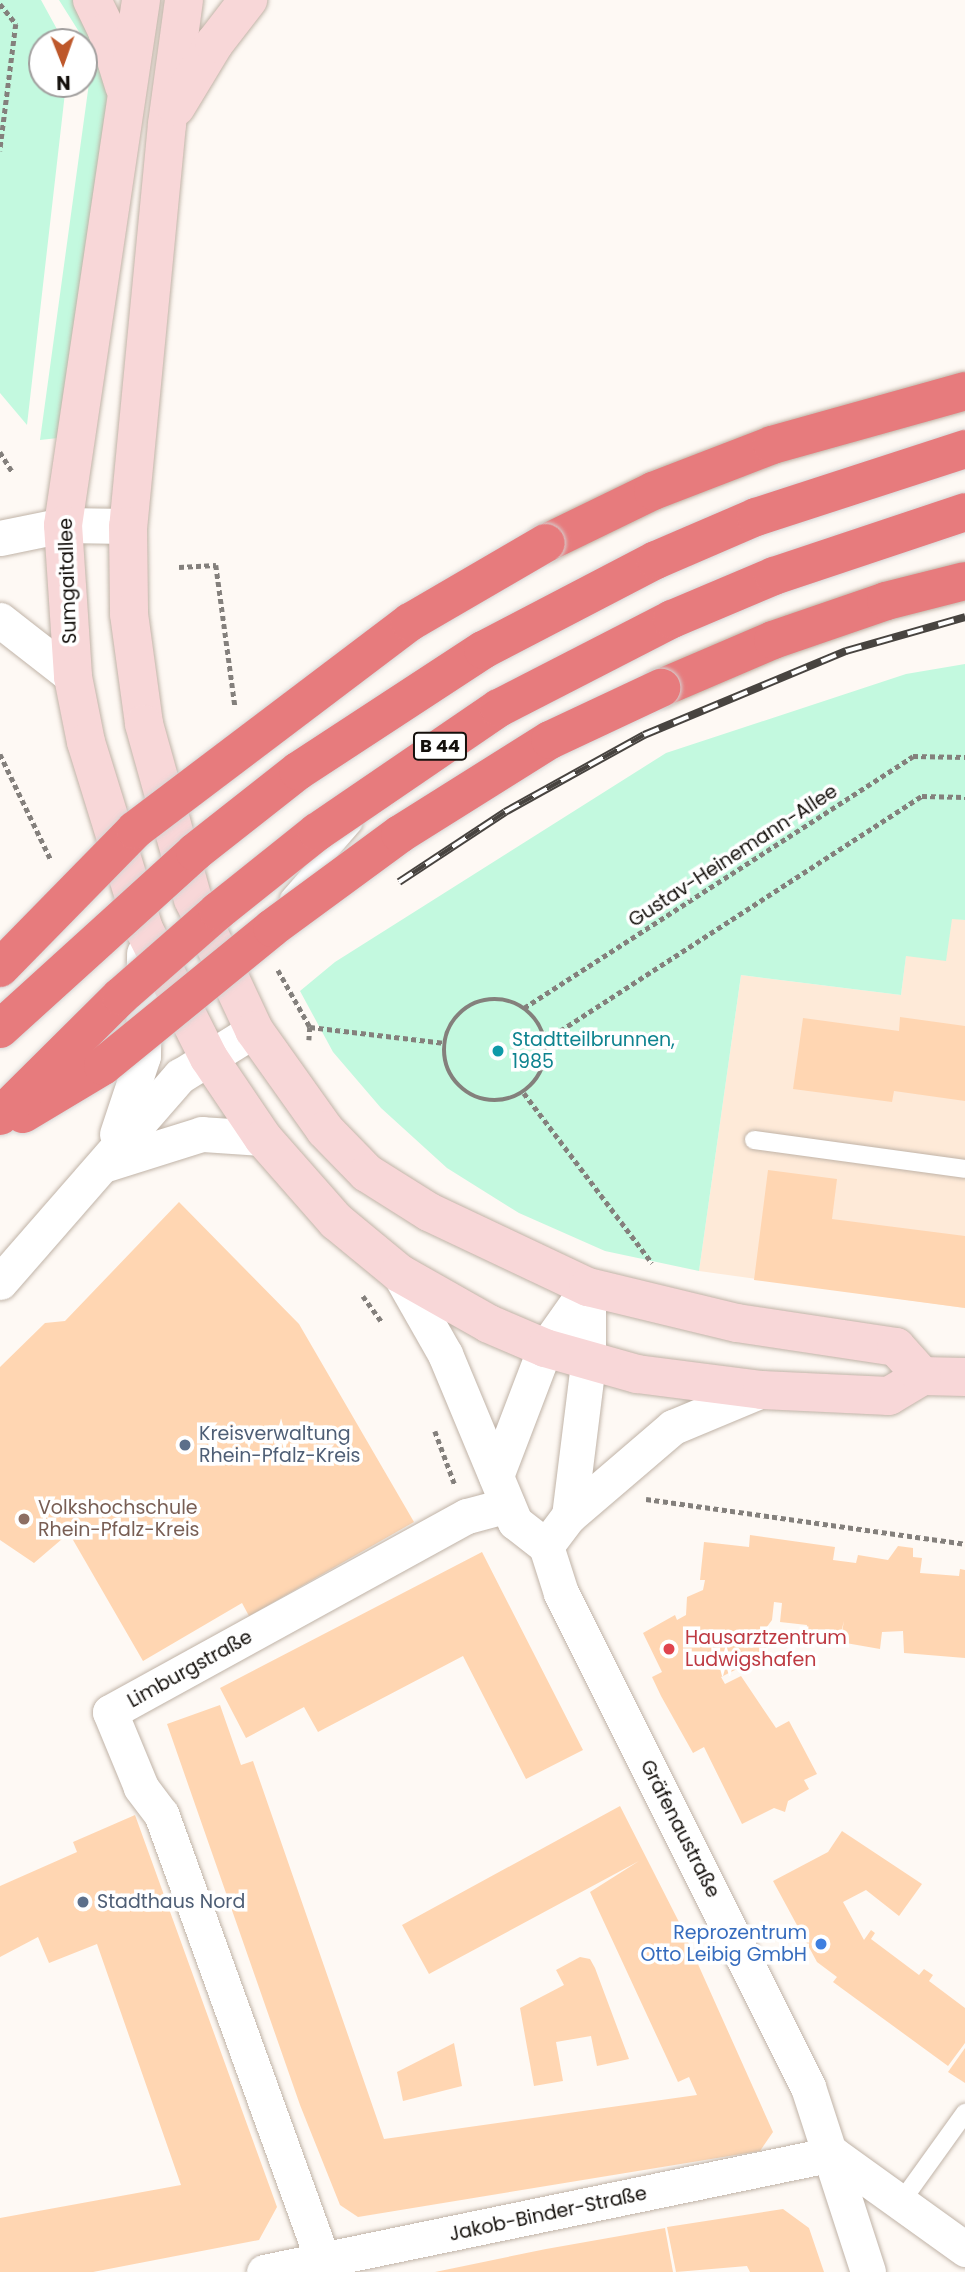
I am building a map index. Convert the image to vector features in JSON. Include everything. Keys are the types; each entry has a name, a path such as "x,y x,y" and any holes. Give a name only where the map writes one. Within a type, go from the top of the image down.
{"highway":[{"path":"0,968 135,830 410,622 546,543 653,491 772,445 965,391"},
{"path":"0,1028 195,852 287,779 483,650 656,559 744,522 965,449"},
{"name":"B 44","path":"0,1116 121,996 218,911 317,832 499,708 672,619 774,576 965,512"},
{"path":"0,1127 103,1066 272,928 400,834 550,740 774,640 886,601 965,581"}],"street":[{"path":"92,0 107,31 127,99"},
{"name":"Sumgaitallee","path":"141,0 63,525 73,677 86,742 144,929 209,1058 263,1138 336,1221 399,1273 489,1324 588,1363 701,1384 762,1390 889,1396 922,1376"},
{"path":"184,0 167,124 128,526 130,614 144,724 193,899 227,978 254,1030 325,1130 367,1173 429,1212 588,1287 652,1305 737,1323 896,1347 922,1376 965,1377"},
{"path":"167,124 214,44 247,0"},
{"path":"0,538 63,525 128,526"},
{"path":"0,620 73,677"},
{"path":"103,1165 133,1097 144,1056 144,929"},
{"path":"0,1282 180,1076 254,1030"},
{"path":"103,1165 202,1135 263,1138"},
{"path":"399,1273 445,1354 515,1522 546,1546 569,1516 673,1427 762,1390"},
{"path":"502,1491 545,1348 588,1287"},
{"path":"569,1516 588,1363 588,1287"},
{"name":"Limburgstraße","path":"325,2267 157,1812 141,1787 110,1712 467,1516 502,1491"},
{"name":"Gräfenaustraße","path":"546,1546 561,1593 808,2087 832,2154 868,2272"},
{"path":"832,2154 965,2249"},
{"name":"Jakob-Binder-Straße","path":"264,2272 325,2267 832,2154"}],"lane":[{"path":"227,978 265,925 373,800"},
{"path":"754,1140 965,1169"},
{"path":"901,2202 965,2113"}],"path":[{"path":"0,5 16,24 0,151"},
{"path":"0,452 13,473"},
{"path":"179,567 216,565"},
{"name":"Gustav-Heinemann-Allee","path":"524,1008 913,756 965,757"},
{"path":"546,1040 922,796 965,797"},
{"path":"491,999 524,1008 546,1040 543,1070 524,1093 492,1102 461,1089 451,1076 444,1043 460,1013 491,999"},
{"path":"310,1027 444,1043"},
{"path":"524,1093 659,1272 652,1305"},
{"path":"360,1293 383,1324"},
{"path":"434,1429 467,1516"},
{"path":"646,1499 965,1544"}],"shaded area":[{"path":"952,918 965,920 965,1308 699,1271 741,975 901,995 906,955"}],"green space":[{"path":"0,0 41,0 56,28 28,28 28,98 64,98 27,425 0,393"},
{"path":"59,0 75,0 88,28 77,28"},
{"path":"98,48 109,71 102,188 58,438 40,440 87,98 98,98"},
{"path":"965,664 965,920 952,919 946,961 906,956 901,995 741,975 699,1271 605,1251 519,1213 447,1168 381,1108 333,1052 300,991 335,962 666,753 906,674"}],"building":[{"path":"900,1017 965,1026 965,1101 894,1091 892,1102 793,1089 803,1018 899,1031"},
{"path":"768,1170 837,1179 832,1219 965,1236 965,1308 754,1280"},
{"name":"Kreisverwaltung Rhein-Pfalz-Kreis","path":"179,1202 299,1324 414,1522 249,1616 242,1603 143,1661 69,1533 34,1563 0,1540 0,1367 45,1323 65,1321"},
{"path":"750,1535 835,1547 833,1560 856,1563 858,1555 888,1560 898,1546 913,1548 913,1557 922,1558 920,1573 959,1576 960,1569 965,1570 965,1658 904,1653 903,1631 882,1632 880,1649 840,1642 844,1621 840,1636 806,1632 807,1625 780,1622 782,1603 774,1602 772,1620 763,1632 769,1637 767,1653 752,1662 745,1658 739,1668 721,1677 725,1684 741,1676 776,1728 789,1721 817,1774 804,1780 809,1789 788,1801 785,1812 774,1808 742,1824 704,1747 693,1753 661,1696 652,1677 662,1672 643,1633 675,1615 677,1620 686,1615 687,1597 703,1590 705,1580 700,1580 704,1542 749,1547"},
{"path":"482,1552 583,1750 526,1779 463,1656 318,1732 304,1707 246,1738 220,1688"},
{"path":"220,1705 241,1765 253,1761 384,2139 697,2095 689,2077 678,2082 590,1892 639,1861 429,1974 402,1925 620,1806 680,1924 773,2132 760,2151 358,2217 340,2205 300,2105 167,1724"},
{"path":"135,1815 277,2207 259,2240 93,2272 0,2272 0,2218 181,2185 97,1944 49,1963 38,1937 0,1957 0,1886 77,1852 73,1842"},
{"path":"842,1831 922,1884 899,1916 866,1890 843,1902 864,1940 871,1930 875,1933 871,1939 919,1975 924,1969 933,1975 929,1981 965,2008 965,2043 948,2066 833,1982 837,1977 817,1962 773,1881 828,1852"},
{"path":"580,1957 590,1959 595,1968 629,2059 597,2066 591,2036 556,2042 563,2081 534,2086 520,2008 564,1985 556,1970"},
{"path":"454,2043 462,2086 403,2101 397,2072"},
{"path":"965,2048 965,2083 948,2072"},
{"path":"783,2209 809,2228 824,2272 750,2272 747,2266 676,2272 667,2227"},
{"path":"665,2228 673,2272 435,2272 546,2249"}],"railway":[{"path":"399,882 505,812 644,735 846,651 965,617"}],"place":[{"name":"Stadtteilbrunnen, 1985","path":"498,1051"},
{"name":"Kreisverwaltung Rhein-Pfalz-Kreis","path":"185,1445"},
{"name":"Volkshochschule Rhein-Pfalz-Kreis","path":"24,1519"},
{"name":"Hausarztzentrum Ludwigshafen","path":"669,1649"},
{"name":"Stadthaus Nord","path":"83,1902"},
{"name":"Reprozentrum Otto Leibig GmbH","path":"821,1944"}]}
